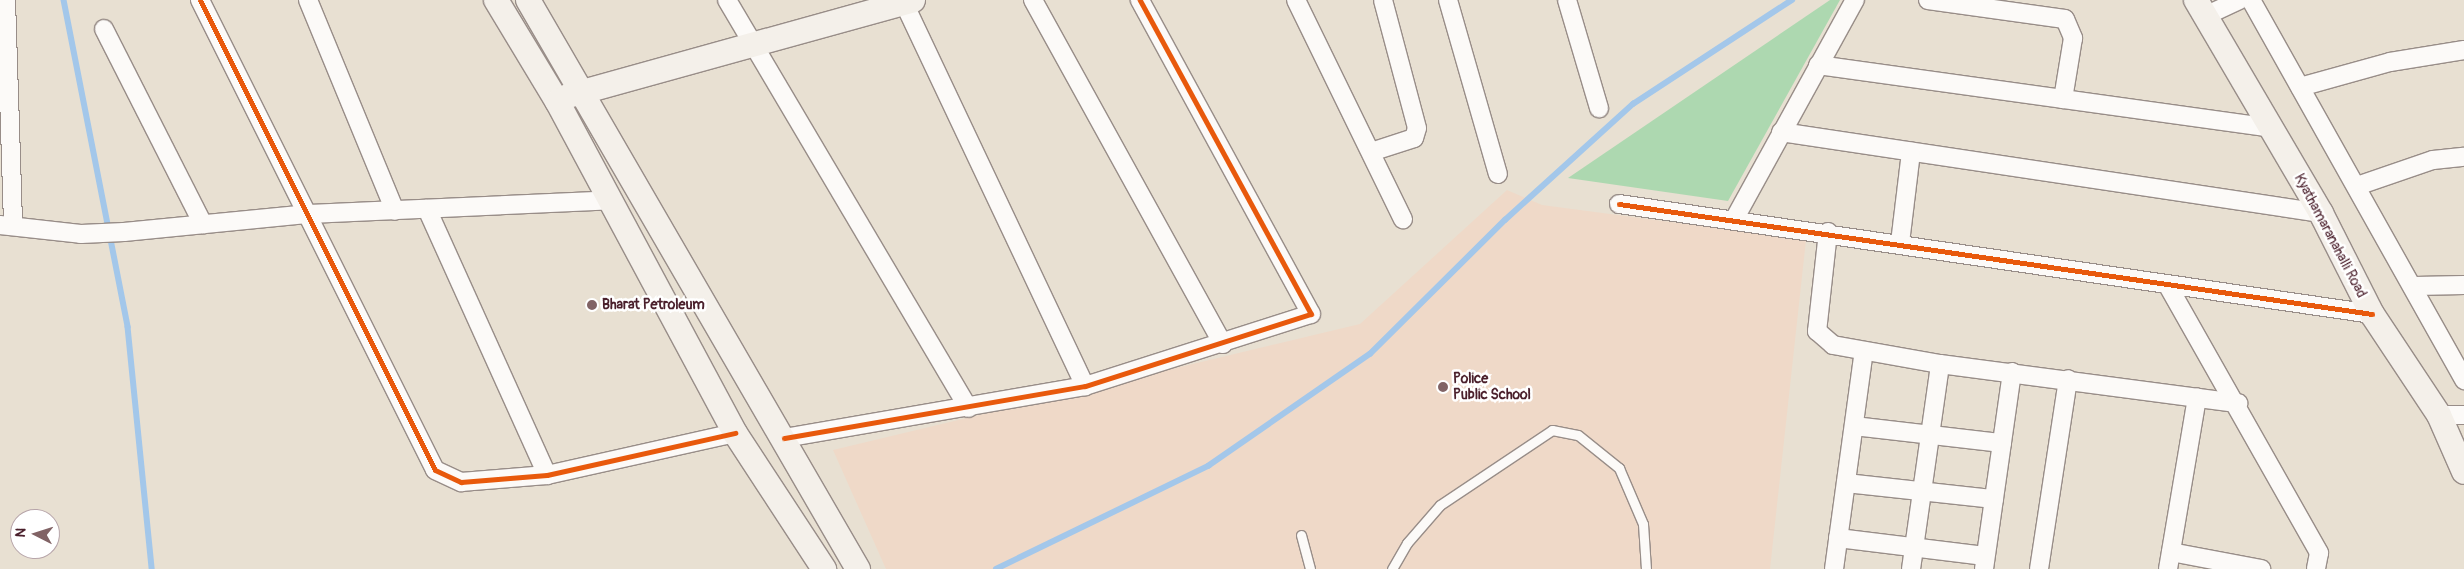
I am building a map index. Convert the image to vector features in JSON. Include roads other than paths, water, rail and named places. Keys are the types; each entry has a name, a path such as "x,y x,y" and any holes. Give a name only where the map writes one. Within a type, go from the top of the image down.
{"main road":[{"path":"496,0 557,101 612,200 734,433 824,569"},
{"path":"528,0 582,89 735,361 784,438 858,569"},
{"path":"557,101 582,89 908,1"},
{"name":"Kyathamaranahalli Road","path":"2201,8 2321,213 2372,314 2438,415 2464,472"}],"street":[{"path":"6,0 6,225 81,234 124,232 309,214 612,200"},
{"path":"200,0 309,214 435,470 446,478 468,482 547,475 734,433"},
{"path":"308,0 395,211"},
{"path":"728,0 968,408"},
{"path":"1033,0 1223,344"},
{"path":"784,438 968,408 1085,386 1223,344 1310,314 1140,0"},
{"path":"1296,0 1404,219"},
{"path":"1371,152 1414,138 1417,128 1383,0"},
{"path":"1448,0 1498,174"},
{"path":"1567,0 1599,108"},
{"path":"1735,218 1855,0"},
{"path":"1928,0 2065,19 2073,38 2064,99"},
{"path":"2201,8 2240,0"},
{"path":"2251,0 2415,286 2464,380"},
{"path":"908,1 1085,386"},
{"path":"104,29 203,224"},
{"path":"2300,88 2390,62 2464,50"},
{"path":"1818,65 2270,128"},
{"path":"1781,132 2321,213"},
{"path":"1900,243 1911,152"},
{"path":"2357,186 2433,160 2464,157"},
{"path":"1619,204 1735,218 2372,314"},
{"path":"427,209 547,475"},
{"path":"1828,232 1817,331 1832,344 1940,364 2068,379 2238,403"},
{"path":"2167,284 2238,403 2319,553 2316,569"},
{"path":"2415,286 2464,285"},
{"path":"1834,569 1864,351"},
{"path":"1911,569 1940,364"},
{"path":"1838,538 1914,548 1985,563 2012,372"},
{"path":"2039,569 2068,379"},
{"path":"2197,398 2169,561 2261,569"},
{"path":"2438,415 2464,415"},
{"path":"1854,426 2002,444"},
{"path":"1846,483 1994,499"}],"lane":[{"path":"1392,569 1407,543 1440,505 1552,430 1578,435 1619,468 1644,524 1646,569"},
{"path":"1301,535 1310,569"}],"waterway":[{"path":"64,0 128,327 152,569"},
{"path":"996,569 1208,466 1370,354 1505,220 1633,104 1792,0"}],"place":[{"name":"Bharat Petroleum","path":"592,305"},
{"name":"Police Public School","path":"1443,387"}]}
